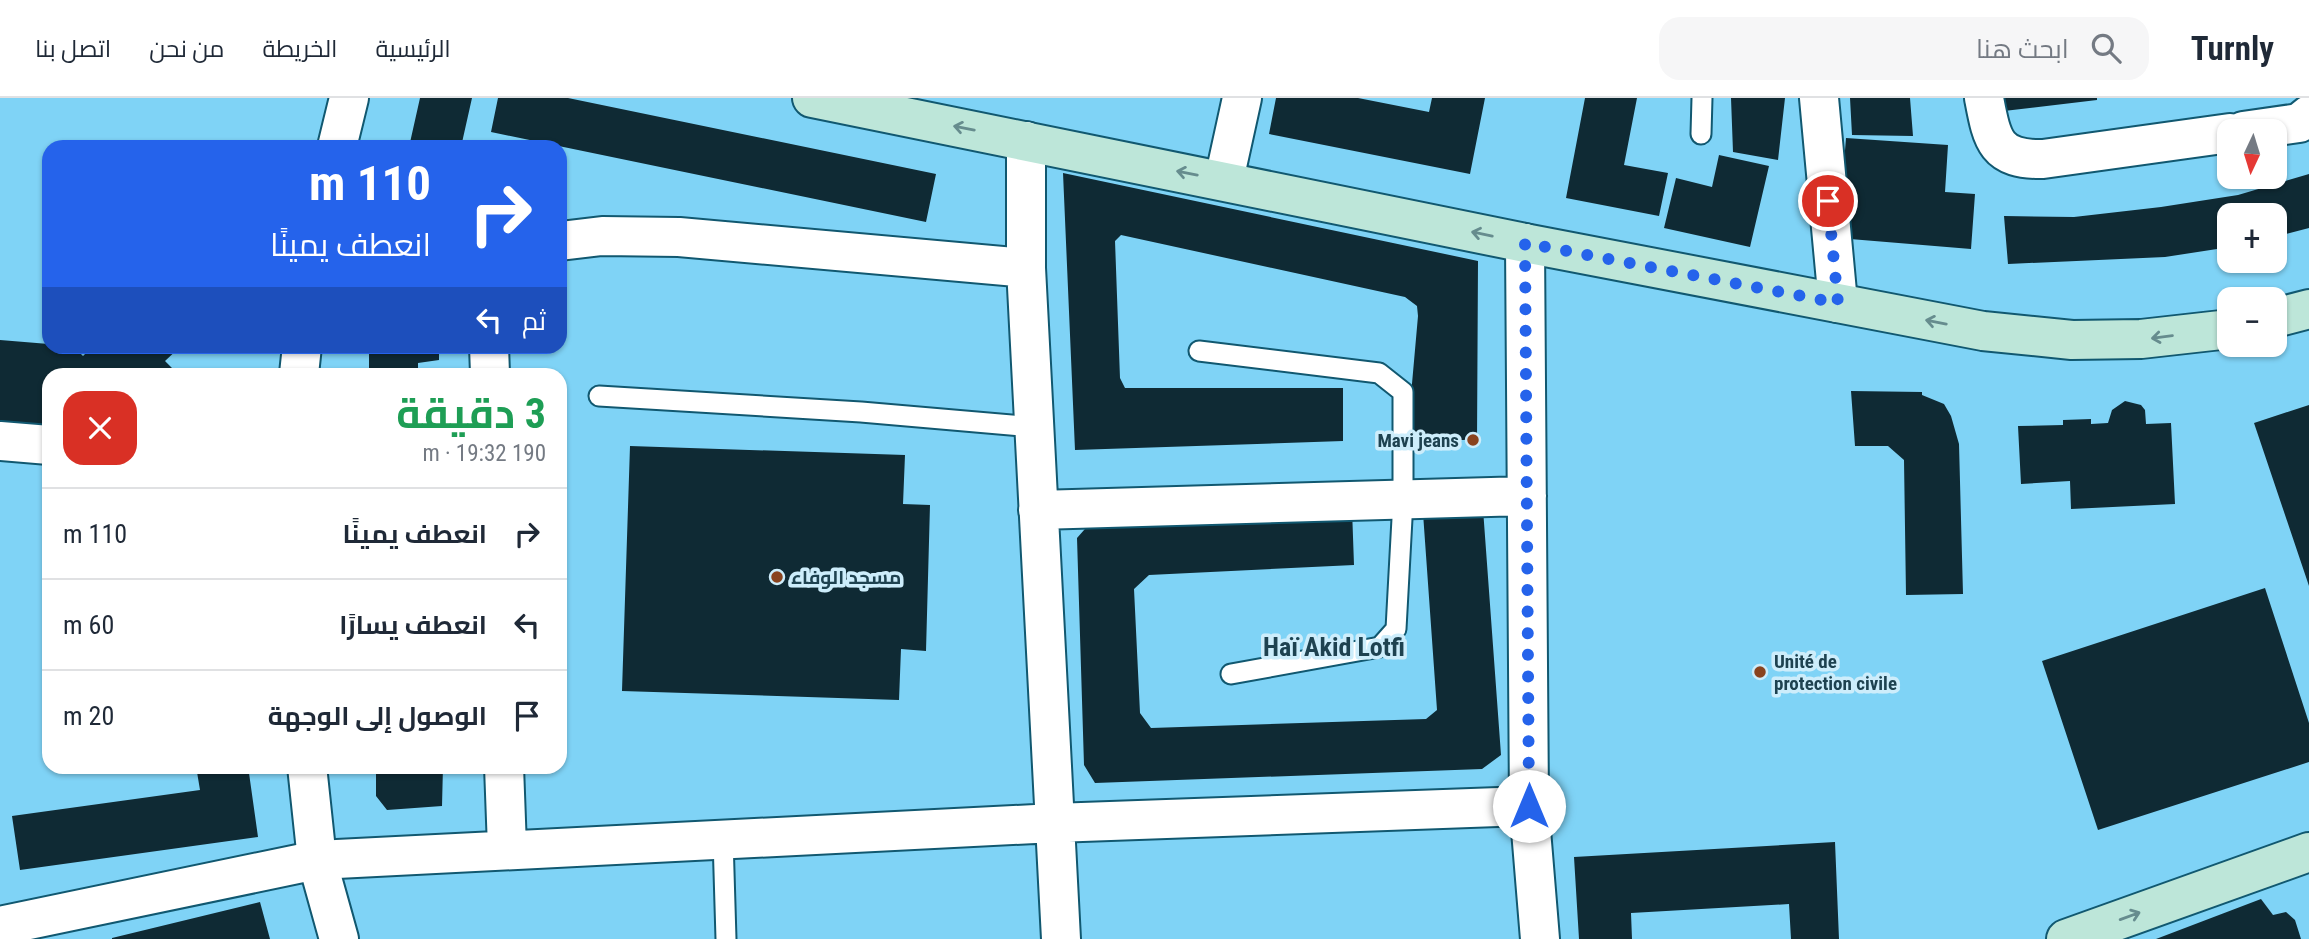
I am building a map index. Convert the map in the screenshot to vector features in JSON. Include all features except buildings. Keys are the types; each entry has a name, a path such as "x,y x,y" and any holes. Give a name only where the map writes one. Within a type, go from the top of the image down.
{"main road":[{"path":"812,98 853,102 1026,141 1525,243 1983,331 2072,340 2141,340 2217,331"},
{"path":"2287,315 2309,309"},
{"path":"2066,939 2309,852"}],"street":[{"path":"339,140 349,98"},
{"path":"1224,180 1242,98"},
{"path":"1819,98 1838,303"},
{"path":"1984,98 1995,141 2004,153 2022,160 2217,135"},
{"path":"2287,124 2300,122 2309,115"},
{"path":"1026,141 1026,268 1061,939"},
{"path":"567,240 602,236 679,237 1026,268"},
{"path":"1525,243 1529,806 1540,939"},
{"path":"0,441 42,444"},
{"path":"1038,510 1527,496"},
{"path":"308,774 317,860 339,939"},
{"path":"504,774 507,848"},
{"path":"0,926 317,860 507,848 1054,823 1529,806"}],"lane":[{"path":"1701,134 1702,98"},
{"path":"1199,351 1379,373 1403,392 1403,500 1396,629 1380,647 1231,674"},
{"path":"599,396 861,412 1034,427"},
{"path":"723,838 726,939"}],"place":[{"name":"Mavi jeans","path":"1473,440"},
{"name":"مسجد الوفاء","path":"777,577"},
{"name":"Unité de protection civile","path":"1760,672"}],"district":[{"name":"Haï Akid Lotfi","path":"1334,647"}],"route":[{"path":"1529,806 1525,243 1838,303 1828,201"}]}
